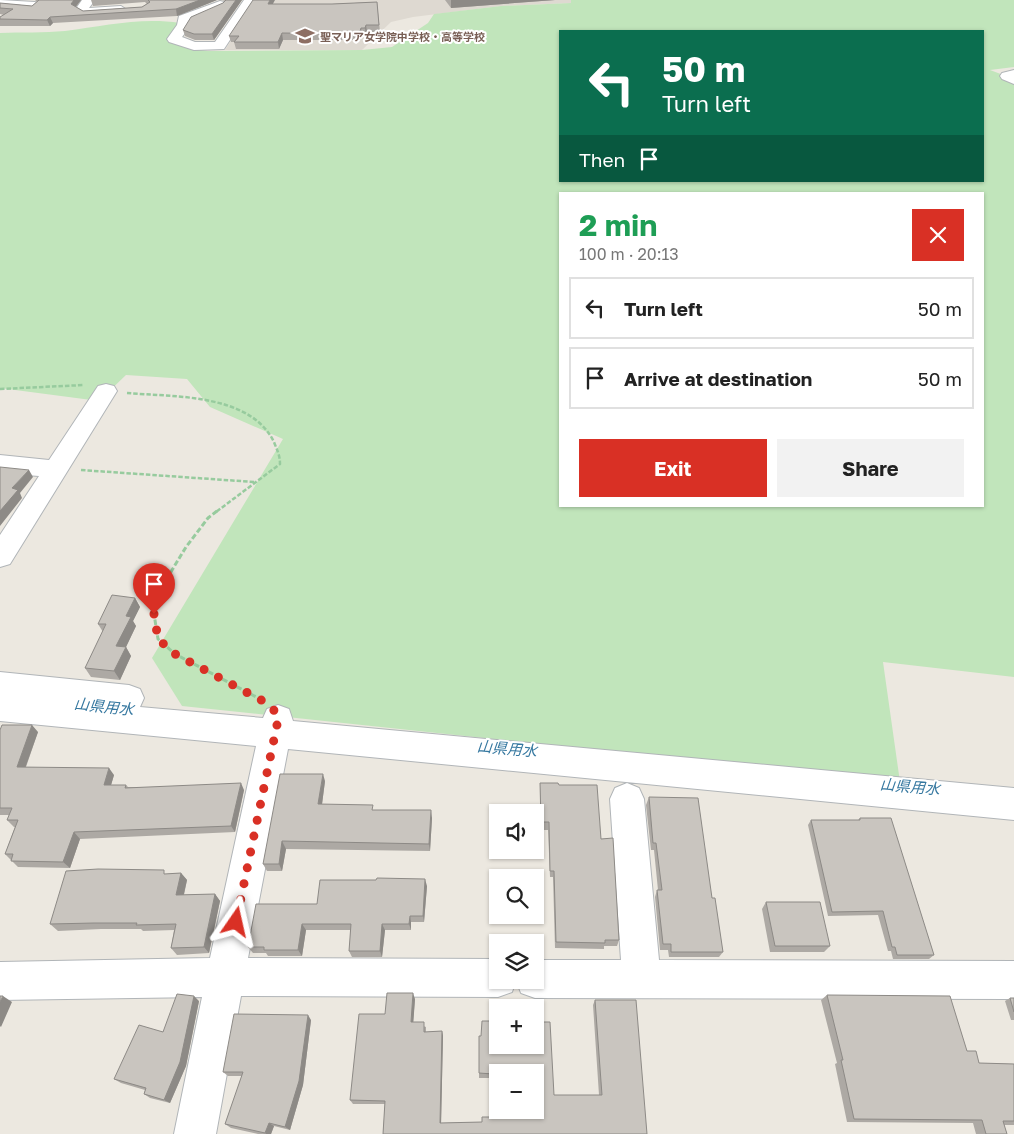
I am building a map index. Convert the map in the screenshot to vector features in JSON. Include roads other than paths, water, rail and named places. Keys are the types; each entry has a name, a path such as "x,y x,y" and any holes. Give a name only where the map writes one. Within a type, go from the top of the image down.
{"street":[{"path":"89,0 81,10 85,12 134,9"},
{"path":"194,2 220,5 247,4"},
{"path":"0,3 38,3"},
{"path":"22,19 38,3"},
{"path":"220,5 184,19 184,25 174,39 194,46 219,46 247,4"},
{"path":"1014,74 1008,76 1014,80"},
{"path":"0,557 106,391"},
{"path":"0,464 56,469"},
{"path":"0,685 129,698"},
{"path":"0,707 276,727 482,752 1014,804"},
{"path":"196,1134 225,978 276,727"},
{"path":"627,799 642,979"},
{"path":"0,981 225,978 489,978"},
{"path":"544,979 1014,980"}],"place":[{"name":"聖マリア女学院中学校・高等学校","path":"305,36"}],"water label":[{"name":"山県用水","path":"104,706"},
{"name":"山県用水","path":"507,748"},
{"name":"山県用水","path":"910,786"}]}
